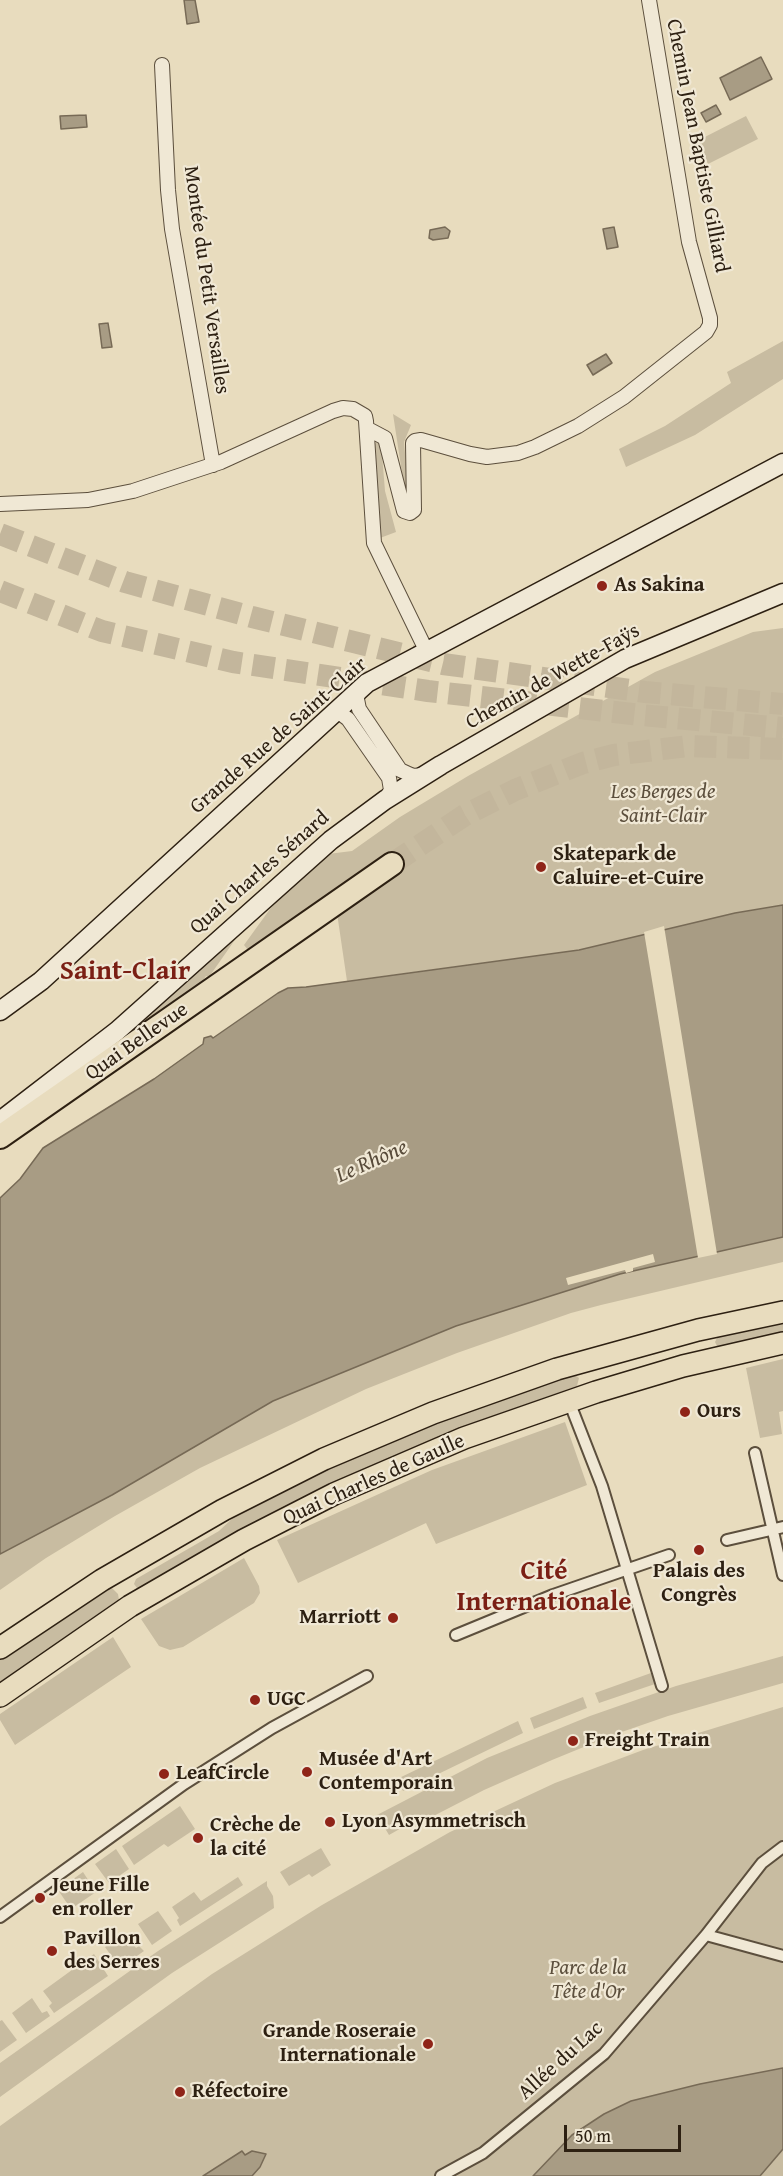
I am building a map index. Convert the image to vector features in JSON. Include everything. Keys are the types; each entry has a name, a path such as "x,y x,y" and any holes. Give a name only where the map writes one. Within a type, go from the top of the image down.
{"highway":[{"name":"Quai Bellevue","path":"0,1137 392,864"}],"main road":[{"name":"Grande Rue de Saint-Clair","path":"0,1011 41,981 367,683 783,463"},
{"name":"Chemin de Wette-Faÿs","path":"385,800 625,659 783,593"},
{"name":"Quai Charles Sénard","path":"0,1121 117,1031 331,840 385,800"},
{"name":"Quai Charles de Gaulle","path":"0,1648 102,1580 224,1510 346,1450 433,1413 557,1369 698,1330 783,1312"},
{"name":"Quai Charles de Gaulle","path":"0,1696 130,1606 244,1540 334,1494 464,1438 596,1392 683,1366 783,1343"}],"street":[{"name":"Chemin Jean Baptiste Gilliard","path":"368,429 385,438 404,511 410,513 414,510 413,443 415,441 421,440 487,457 518,453 535,447 578,426 624,397 706,332 710,325 710,318 689,242 648,0"},
{"name":"Montée du Petit Versailles","path":"162,65 172,229 213,465"},
{"path":"0,504 88,500 133,491 213,465 344,408 353,409 365,416 368,429 374,543 426,651"},
{"path":"358,691 359,709 400,770 413,776 423,776"},
{"path":"334,712 348,718 389,778 390,790 385,800"},
{"path":"572,1409 602,1485 662,1686"},
{"path":"755,1454 778,1529 783,1575"},
{"path":"727,1540 778,1529"},
{"path":"456,1635 524,1606 669,1555"},
{"path":"0,1917 184,1784 272,1728 367,1676"},
{"name":"Allée du Lac","path":"441,2176 483,2153 604,2054 706,1935 762,1863 783,1847"},
{"path":"706,1935 783,1956"}],"green space":[{"path":"746,116 758,139 708,164 697,141"},
{"path":"783,341 783,379 695,435 626,467 619,449 665,426 731,383 727,372"},
{"path":"393,414 411,425 404,442 409,498 406,499"},
{"path":"378,440 381,442 385,491 396,532 380,538 374,445"},
{"name":"Les Berges de Saint-Clair","path":"783,628 783,905 735,913 579,950 347,981 337,913 386,856 248,950 244,945 270,909 320,855 352,851 400,817 468,776 655,672 753,632"},
{"path":"541,673 565,675 555,689 542,680"},
{"path":"239,934 209,977 206,976 197,989 106,1051"},
{"path":"783,1237 783,1262 571,1313 457,1353 366,1389 200,1468 46,1558 0,1590 0,1554 112,1495 273,1401 456,1326 620,1274"},
{"path":"783,1323 783,1333 721,1346 717,1346 715,1342 718,1336"},
{"path":"783,1359 783,1411 779,1412 782,1434 760,1438 746,1368"},
{"path":"570,1375 579,1378 577,1386 456,1429 344,1478 241,1530 141,1588 137,1588 134,1584 136,1579 219,1531 236,1515 337,1464 406,1433"},
{"path":"565,1422 587,1485 436,1544 426,1523 298,1583 277,1540 432,1470"},
{"path":"244,1558 259,1586 260,1593 254,1603 183,1647 170,1650 159,1646 141,1619"},
{"path":"112,1588 118,1594 119,1600 115,1604 0,1682 0,1659 105,1590"},
{"path":"113,1637 131,1667 15,1745 0,1720 0,1714"},
{"path":"783,1656 783,1683 668,1716 613,1735 484,1790 414,1826 412,1822 389,1835 377,1815 487,1758 590,1716 676,1686"},
{"path":"651,1673 655,1684 599,1703 595,1693"},
{"path":"583,1697 587,1708 534,1729 530,1718"},
{"name":"Parc de la Tête d'Or","path":"783,1707 783,2176 0,2176 0,2126 212,1974 322,1905 450,1832 555,1783 643,1750"},
{"path":"518,1721 523,1733 403,1791 397,1779"},
{"path":"180,1806 195,1829 168,1847 164,1844 134,1865 122,1846"},
{"path":"321,1848 331,1865 312,1877 309,1874 289,1886 280,1872"},
{"path":"116,1849 129,1869 109,1883 95,1864"},
{"path":"83,1872 96,1892 71,1909 58,1890"},
{"path":"238,1877 243,1885 180,1926 177,1920 179,1918 172,1907 194,1892 201,1901"},
{"path":"267,1881 267,1886 273,1896 274,1908 172,1973 0,2097 0,2063 158,1951"},
{"path":"158,1911 172,1931 152,1945 138,1924"},
{"path":"125,1932 136,1948 139,1946 144,1951 120,1968 105,1947"},
{"path":"94,1954 108,1976 54,2013 49,2006 52,2003 43,1991"},
{"path":"32,1998 42,2013 47,2011 50,2016 26,2033 12,2013"},
{"path":"2,2020 17,2040 0,2052 0,2021"}],"water":[{"path":"184,0 195,0 199,22 187,24"},
{"path":"761,57 772,79 730,100 720,78"},
{"path":"716,105 721,114 706,122 701,113"},
{"path":"86,115 87,127 61,129 60,116"},
{"path":"445,227 450,231 448,238 433,240 429,238 430,230"},
{"path":"614,227 618,247 607,249 603,229"},
{"path":"108,323 112,347 102,348 99,324"},
{"path":"606,354 612,363 593,375 587,365"},
{"name":"Le Rhône","path":"783,905 783,1237 620,1274 456,1326 273,1401 112,1495 0,1554 0,1198 20,1179 43,1148 154,1079 203,1044 204,1038 211,1036 213,1038 288,988 579,950 735,913"},
{"path":"783,2068 783,2149 760,2176 533,2176 572,2135 604,2114 631,2101 700,2084"},
{"path":"242,2151 245,2155 252,2151 266,2154 260,2167 252,2176 203,2176"}],"pier":[{"path":"664,926 717,1254 698,1258 644,932"},
{"path":"653,1254 655,1262 633,1268 633,1271 626,1273 625,1270 568,1285 566,1278"}],"tunnel":[{"path":"0,534 125,582 252,617 443,664 645,692 783,704"},
{"path":"0,591 102,631 233,662 428,691 783,728"},
{"path":"392,864 465,815 515,790 583,763 614,755 688,746 783,749"}],"place":[{"name":"As Sakina","path":"602,586"},
{"name":"Skatepark de Caluire-et-Cuire","path":"541,867"},
{"name":"Ours","path":"685,1412"},
{"name":"Palais des Congrès","path":"699,1550"},
{"name":"Marriott","path":"393,1618"},
{"name":"UGC","path":"255,1700"},
{"name":"Freight Train","path":"573,1741"},
{"name":"Musée d'Art Contemporain","path":"307,1772"},
{"name":"LeafCircle","path":"164,1774"},
{"name":"Lyon Asymmetrisch","path":"330,1822"},
{"name":"Crèche de la cité","path":"198,1838"},
{"name":"Jeune Fille en roller","path":"40,1898"},
{"name":"Pavillon des Serres","path":"52,1951"},
{"name":"Grande Roseraie Internationale","path":"428,2044"},
{"name":"Réfectoire","path":"180,2092"}],"district":[{"name":"Saint-Clair","path":"125,972"},
{"name":"Cité Internationale","path":"544,1588"}]}
